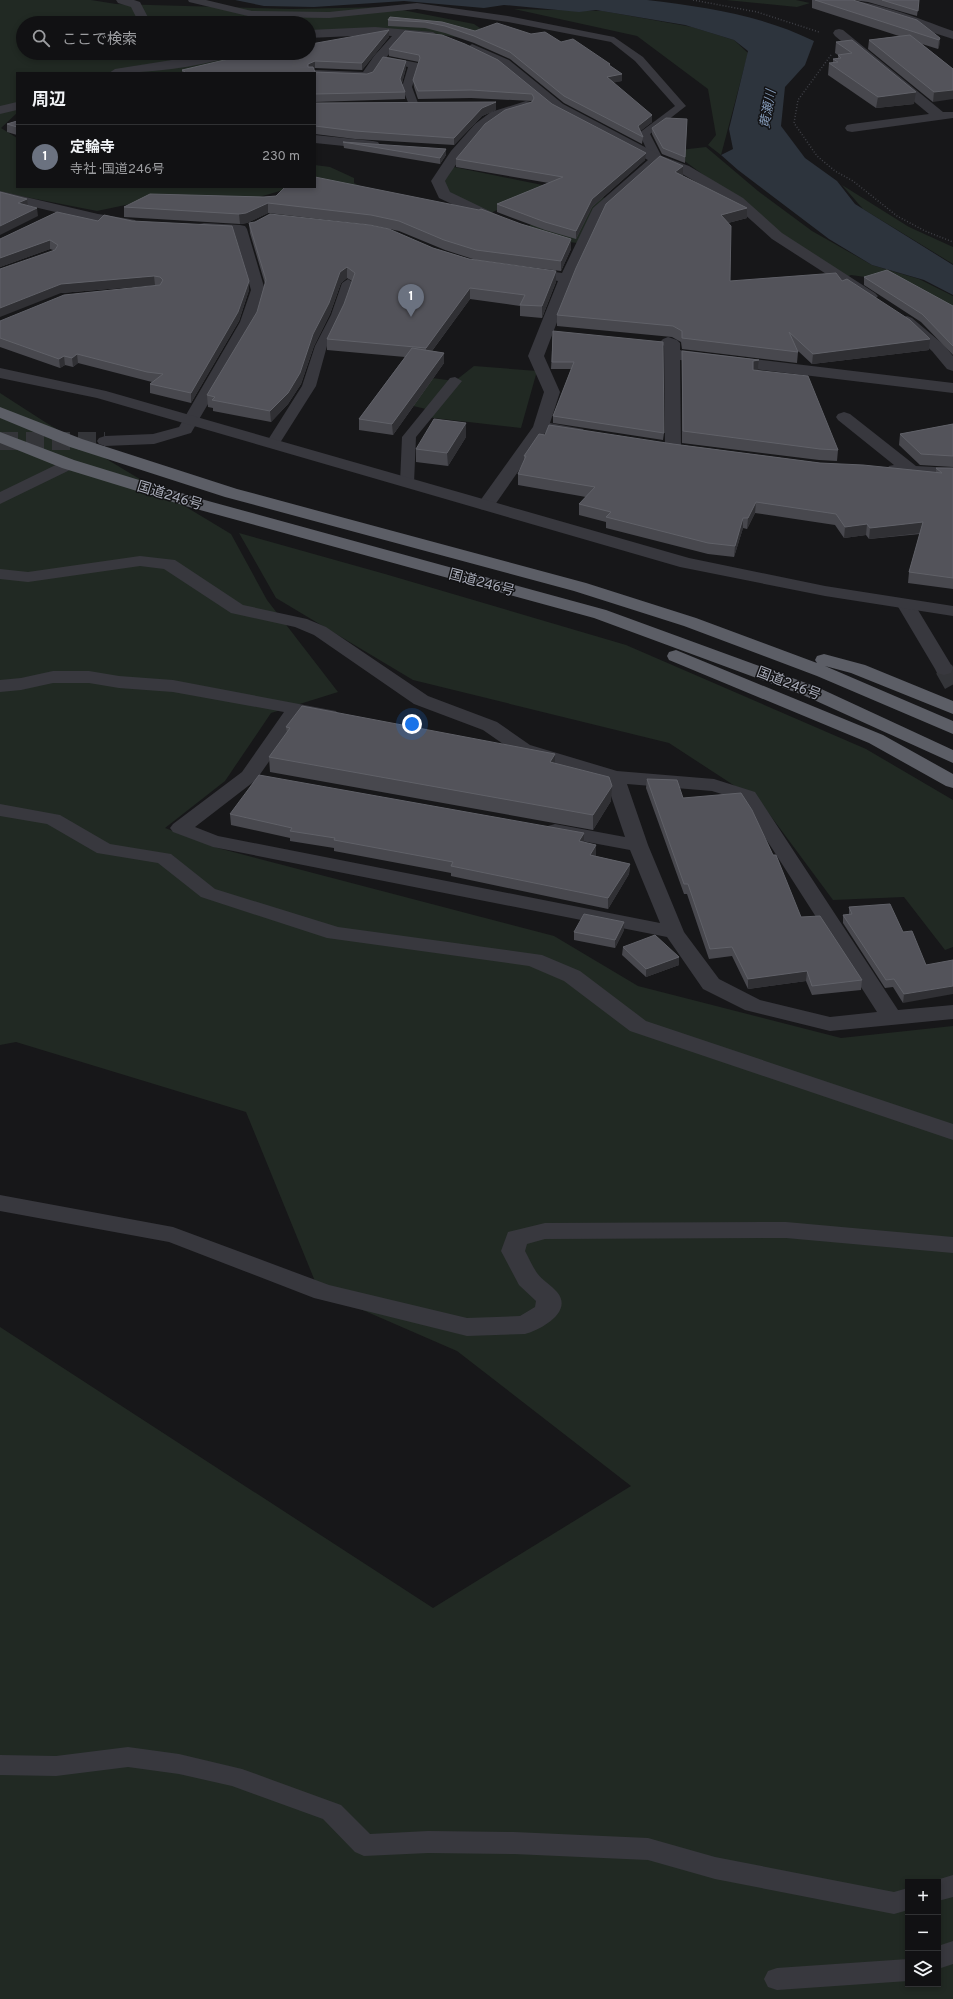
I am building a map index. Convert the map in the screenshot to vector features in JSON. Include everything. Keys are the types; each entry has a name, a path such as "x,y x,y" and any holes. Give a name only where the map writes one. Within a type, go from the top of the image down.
{"highway":[{"name":"国道246号","path":"0,412 76,443 230,493 580,587 690,622 824,672 953,728"},
{"name":"国道246号","path":"0,437 68,464 203,505 602,616 702,650 810,690 953,757"},
{"path":"602,616 655,647 876,739 953,782"},
{"path":"690,622 858,669 953,708"}],"street":[{"path":"122,0 136,6 141,16"},
{"path":"844,0 908,19 953,35"},
{"path":"316,34 375,31 424,34 451,40 504,63 558,106 657,158 684,169 738,201 777,236 883,305"},
{"path":"316,74 367,76 378,59 402,32"},
{"path":"839,33 940,116"},
{"path":"122,72 200,60"},
{"path":"397,104 428,103"},
{"path":"494,104 558,106"},
{"path":"509,224 444,195 438,181 458,151 483,125 495,116 526,105"},
{"path":"0,110 16,106"},
{"path":"852,128 953,115"},
{"path":"316,139 387,146"},
{"path":"442,150 458,151"},
{"path":"486,506 542,427 552,392 536,356 567,278 576,244 598,211 657,158"},
{"path":"0,196 98,218 140,224"},
{"path":"46,220 66,210"},
{"path":"187,226 240,230 256,225"},
{"path":"105,441 154,439 185,430 192,420 248,322 258,290 240,230"},
{"path":"513,270 567,278"},
{"path":"896,313 916,326 938,348 953,366"},
{"path":"546,331 562,332"},
{"path":"656,341 672,343 673,447"},
{"path":"672,354 953,388"},
{"path":"0,373 100,394 686,563 772,581 906,605 953,611"},
{"path":"844,417 912,471"},
{"path":"542,427 596,435"},
{"path":"0,499 68,464"},
{"path":"881,470 953,473"},
{"path":"0,574 28,577 140,561 169,564 237,609 301,623 320,631 421,700 490,726 523,749"},
{"path":"906,605 946,666"},
{"path":"0,686 21,684 53,677 89,677 119,682 173,686 350,719"},
{"path":"296,709 249,776 180,828 213,841 674,932"},
{"path":"476,740 523,749 615,777 714,785 748,796 892,1018"},
{"path":"249,776 272,780"},
{"path":"615,777 638,845 674,932 711,984 753,1005 830,1024 953,1012"},
{"path":"0,810 53,819 104,849 164,858 208,893 335,933 534,960 572,976 638,1026 953,1132"},
{"path":"537,827 638,845"},
{"path":"0,1203 173,1235 323,1292 467,1327 524,1325 547,1311 549,1299 528,1279 513,1251 517,1238 545,1231 786,1230 953,1245"}],"lane":[{"path":"193,0 252,14 329,15 417,6 508,19 614,40 639,59 682,106 644,134 657,158"},
{"path":"378,59 417,65 407,87 413,104"},
{"path":"273,443 309,386 321,346 337,315 348,283"},
{"path":"407,482 409,437 455,382"},
{"path":"0,1765 56,1766 128,1757 179,1764 233,1776 332,1812 364,1845 428,1842 514,1843 648,1849 715,1868 894,1903 905,1900"},
{"path":"941,1889 953,1886"},
{"path":"941,1957 953,1952"},
{"path":"777,1979 905,1970"}],"path":[{"path":"693,0 716,3 787,20 822,33"},
{"path":"835,50 798,100 794,123 817,156 835,171 853,180 897,216 925,231 953,242"}],"shaded area":[{"path":"0,0 91,0 116,4 291,9 387,7 474,24 483,30 480,41 419,31 316,33 316,16 16,16 16,60 234,60 201,72 16,72 16,114 1,128 16,137 16,188 316,188 316,165 330,167 354,178 354,183 394,203 350,193 280,191 239,203 135,203 97,211 0,192"},
{"path":"726,0 796,0 810,3 797,7"},
{"path":"514,9 603,11 692,27 734,40 748,53 721,155 708,145 716,135 708,89 637,36"},
{"path":"706,147 758,191 812,231 872,265 919,279 953,296 953,306 908,283 851,275 846,277 805,254 774,227 671,151"},
{"path":"454,167 606,198 578,243 558,241 527,227 547,216 511,203 489,214 448,195 438,181"},
{"path":"842,185 909,227 953,247 953,264 863,209"},
{"path":"474,366 537,371 521,428 425,417 426,409 409,405 424,377 455,381"},
{"path":"0,393 45,422 231,534 267,600 338,692 271,713 225,781 165,828 218,848 554,936 638,986 841,1038 953,1026 953,1999 0,1999 0,1327 433,1608 631,1486 457,1351 319,1291 246,1112 16,1042 0,1045"},
{"path":"239,533 385,574 626,645 866,749 953,800 953,947 945,950 904,897 833,900 761,803 669,743 413,680 276,598"}],"water":[{"name":"黄瀬川","path":"235,0 647,0 732,13 753,18 794,32 814,41 805,65 785,87 781,126 805,158 837,181 855,204 953,265 953,295 924,280 872,265 829,239 738,170 721,155 733,149 729,129 748,51 734,40 685,25 596,10 579,12 504,5 484,8 404,1 314,7 264,6"}],"building":[{"path":"815,0 853,0 917,20 940,38 939,40"},
{"path":"882,0 919,0 918,11"},
{"path":"390,17 442,22 475,31 497,23 531,34 545,32 561,42 573,39 622,74 607,77 652,115 638,126 643,137 564,96 510,52 474,36 445,26 425,22 388,20"},
{"path":"389,30 362,63 315,61 308,64 308,67 313,67 315,72 185,72 182,70 224,60 316,60 316,43"},
{"path":"405,31 442,35 498,60 552,104 646,153 592,199 576,231 545,222 497,204 563,177 456,159 485,124 505,110 532,102 534,98 532,94 471,90 418,91 413,80 420,58 419,55 389,49"},
{"path":"910,35 953,69 953,90 934,92 869,40"},
{"path":"852,40 916,92 878,97 829,63 838,62 833,59 841,58 838,55 852,53 836,42"},
{"path":"383,57 406,61 400,79 405,92 316,94 316,72 367,74 373,72"},
{"path":"496,102 482,108 454,138 355,131 316,126 316,103"},
{"path":"666,118 687,119 685,157 663,148 652,128"},
{"path":"16,121 16,127 7,124"},
{"path":"343,142 446,149 440,158"},
{"path":"660,156 683,166 675,172 747,208 721,215 731,226 730,281 836,273 842,281 847,279 910,320 930,339 813,354 789,332 798,352 682,338 682,331 673,326 557,315 576,268 606,204"},
{"path":"316,177 479,210 481,209 521,224 571,239 561,261 476,250 444,240 399,221 371,215 268,203 246,213 239,214 124,207 150,194 276,196 284,188 316,188"},
{"path":"0,192 27,199 18,203 37,208 0,226"},
{"path":"57,212 98,221 104,215 132,221 232,226 249,281 238,312 191,393 150,384 163,374 147,372 77,354 72,358 64,356 59,359 0,338 0,321 64,295 160,285 163,280 160,277 154,276 61,284 0,308 0,269 55,250 58,245 50,240 0,258 0,239"},
{"path":"270,214 370,225 389,229 433,248 469,259 556,271 542,306 520,305 525,295 470,288 426,348 327,339 344,304 355,273 347,267 340,272 329,303 313,334 300,373 288,393 270,411 212,400 215,397 207,395 257,312 266,280 249,223 255,222"},
{"path":"887,270 953,306 953,346 922,314 864,277"},
{"path":"553,331 663,342 664,433 553,416 574,362 552,362"},
{"path":"412,348 444,353 392,424 359,419"},
{"path":"682,351 759,360 753,361 753,370 808,376 838,450 683,431"},
{"path":"434,419 466,423 447,453 416,449"},
{"path":"953,424 953,456 921,454 900,434"},
{"path":"549,425 673,444 820,463 863,465 942,473 936,468 953,468 953,578 909,572 923,522 870,528 867,524 845,527 836,514 756,502 748,518 743,518 735,546 708,543 606,517 611,512 579,504 595,487 518,474 526,456 524,456 539,434 545,435"},
{"path":"302,706 555,754 550,762 609,777 612,786 593,815 269,757 290,728 286,727"},
{"path":"259,775 584,833 579,841 596,845 590,855 630,864 608,898 451,866 453,862 334,840 335,838 290,831 292,828 230,814"},
{"path":"647,779 677,780 683,798 741,793 752,810 773,855 776,855 801,917 820,916 862,980 812,986 807,971 748,979 732,947 710,949 688,884 684,884"},
{"path":"890,904 903,932 912,931 926,965 953,960 953,986 904,994 894,979 886,980 843,915 852,914 849,907"},
{"path":"584,914 624,922 615,940 574,932"},
{"path":"655,935 679,957 646,969 623,947"}],"tunnel":[{"path":"0,441 105,441"},
{"path":"944,669 953,685"}],"place":[{"name":"定輪寺","path":"411,317"}]}
